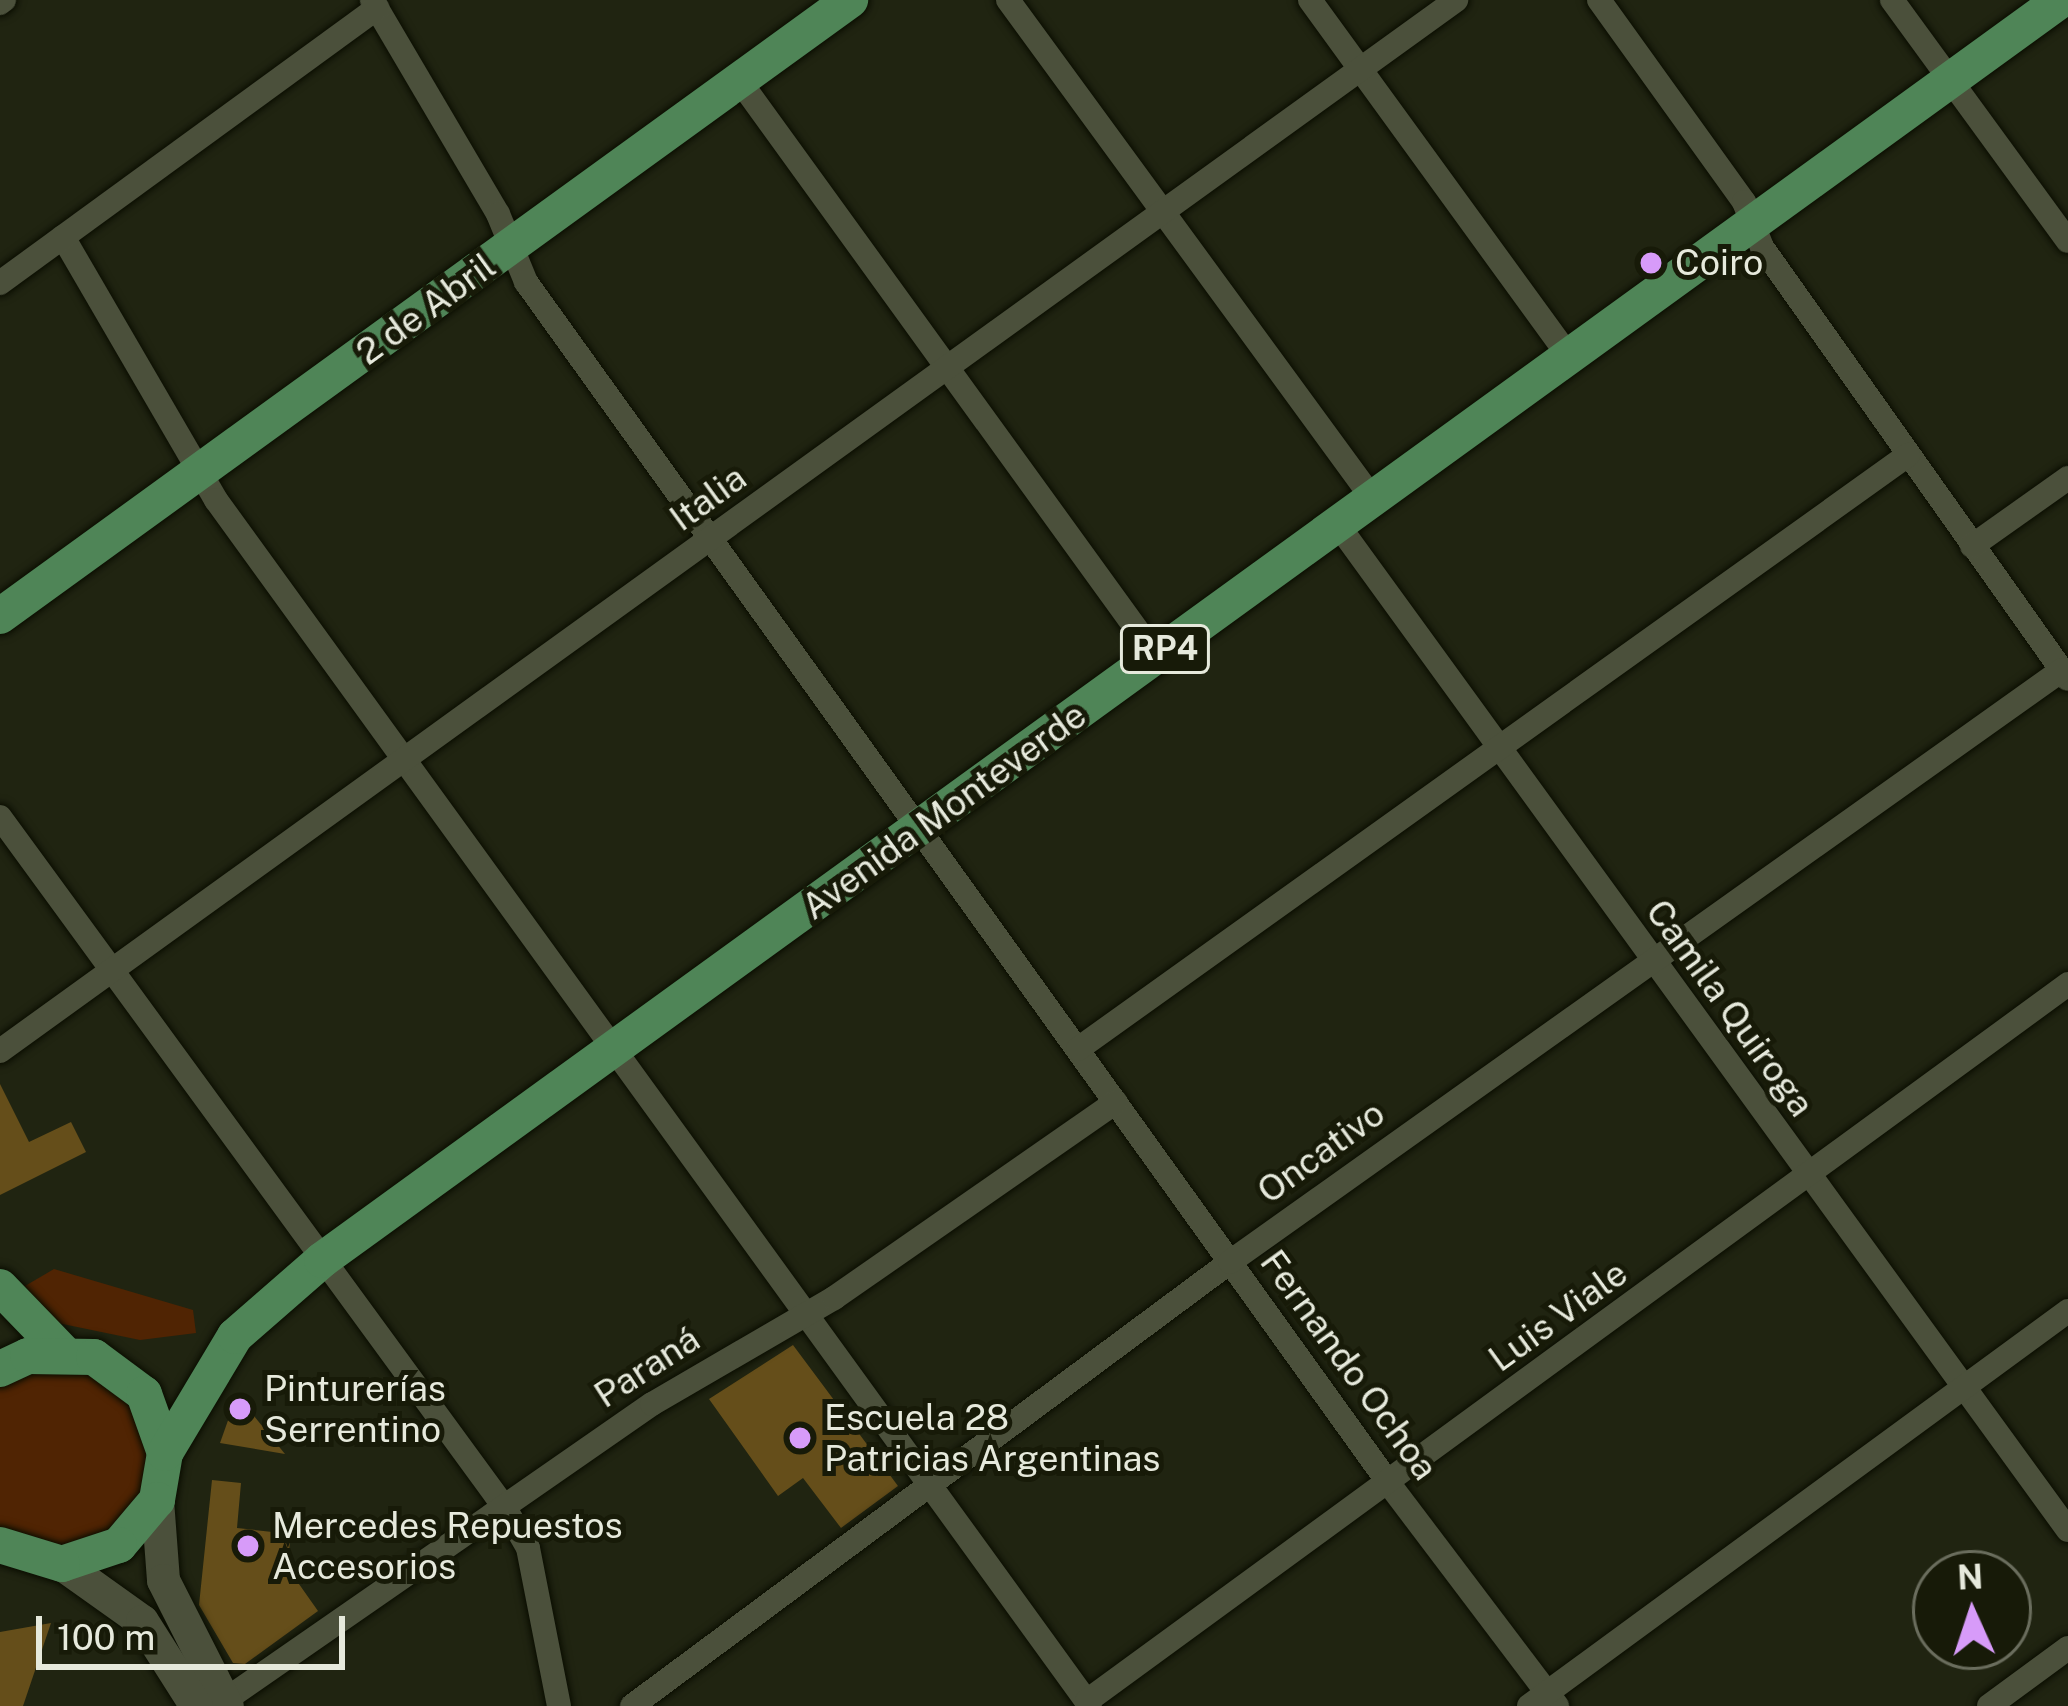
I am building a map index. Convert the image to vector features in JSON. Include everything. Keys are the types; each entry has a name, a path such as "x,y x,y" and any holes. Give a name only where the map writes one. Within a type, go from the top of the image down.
{"main road":[{"name":"2 de Abril","path":"0,616 850,0"},
{"name":"Avenida Monteverde","path":"166,1453 235,1336 322,1260 616,1052 2061,0"},
{"path":"0,1287 62,1352"},
{"path":"0,1370 62,1352 94,1357 133,1383 159,1422 166,1453"},
{"name":"RP4","path":"7,1554 62,1564 119,1545 157,1500 166,1453"},
{"path":"157,1500 163,1580 216,1705"},
{"path":"62,1564 142,1622 216,1705"}],"street":[{"path":"1008,0 1373,499"},
{"path":"1310,0 1568,356"},
{"name":"Italia","path":"0,1051 114,976 1456,0"},
{"path":"1599,0 1744,202 1752,224 1908,455 2065,675"},
{"path":"1892,0 2068,241"},
{"path":"0,283 375,4"},
{"name":"Fernando Ochoa","path":"375,4 512,247 526,282 1544,1702"},
{"path":"739,80 1156,656"},
{"path":"63,237 200,471 928,1488 1089,1704"},
{"path":"1078,1049 1908,455"},
{"path":"1972,546 2068,478"},
{"name":"Camila Quiroga","path":"1338,525 1493,748 2068,1530"},
{"name":"Oncativo","path":"632,1706 1230,1262 1650,959 2065,675"},
{"path":"0,817 505,1508 528,1547 559,1706"},
{"name":"Luis Viale","path":"1089,1704 2068,984"},
{"name":"Paraná","path":"216,1705 652,1404 804,1312 1115,1102"},
{"path":"1544,1702 2068,1311"},
{"path":"1989,1706 2068,1648"}],"shaded area":[{"path":"54,1269 193,1310 196,1333 140,1340 53,1322 25,1286"},
{"path":"54,1359 137,1395 154,1483 120,1534 59,1554 0,1533 0,1380"}],"building":[{"path":"0,1084 29,1142 71,1122 86,1152 0,1195"},
{"name":"Escuela 28 Patricias Argentinas","path":"793,1345 898,1486 841,1528 803,1478 778,1496 709,1399"},
{"name":"Pinturerías Serrentino","path":"237,1395 285,1454 220,1443"},
{"path":"212,1480 241,1483 237,1528 291,1534 287,1567 318,1611 245,1664 233,1663 199,1605"},
{"path":"51,1623 23,1706 0,1706 0,1632"}],"place":[{"name":"Coiro","path":"1651,263"},
{"name":"Pinturerías Serrentino","path":"240,1409"},
{"name":"Escuela 28 Patricias Argentinas","path":"800,1438"},
{"name":"Mercedes Repuestos Accesorios","path":"248,1546"}]}
